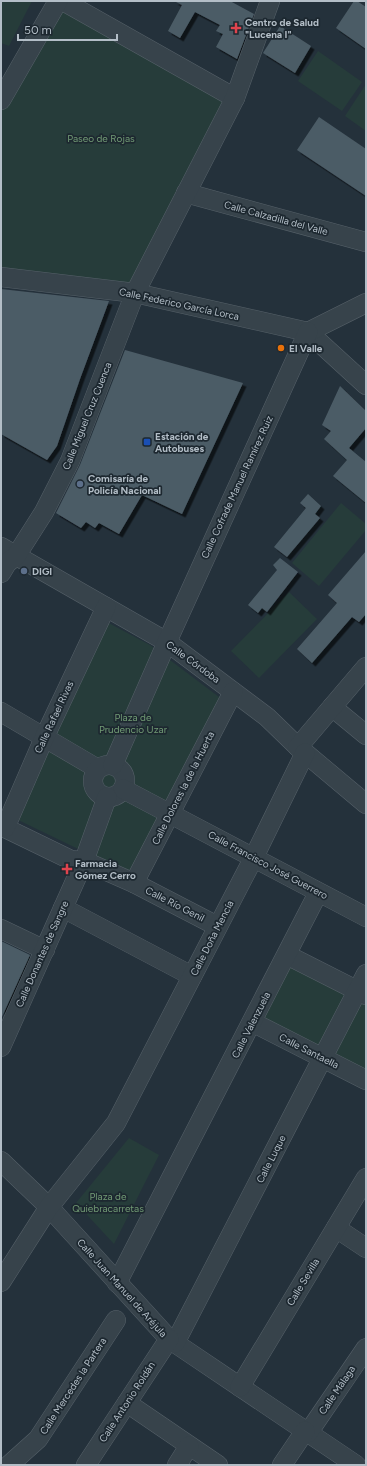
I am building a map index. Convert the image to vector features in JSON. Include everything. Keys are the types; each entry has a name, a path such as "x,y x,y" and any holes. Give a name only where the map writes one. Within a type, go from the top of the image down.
{"street":[{"path":"1,100 58,1"},
{"path":"63,1 235,98"},
{"path":"135,293 235,98 270,1"},
{"name":"Calle Calzadilla del Valle","path":"186,193 366,242"},
{"name":"Calle Federico García Lorca","path":"1,277 135,293 308,332"},
{"name":"Calle Miguel Cruz Cuenca","path":"1,573 7,563 8,551 44,512 70,461 135,293"},
{"path":"366,303 308,332 366,385"},
{"name":"Calle Cofrade Manuel Ramírez Ruiz","path":"167,642 308,332"},
{"name":"Calle Córdoba","path":"8,551 167,642 208,671 266,717 302,750 366,804"},
{"name":"Calle Rafael Rivas","path":"3,827 106,607"},
{"path":"1,712 106,767 122,770 125,784 115,793 98,792 93,783 93,778 106,767 167,642"},
{"name":"Calle Doña Mencía","path":"50,1207 116,1123 254,857 302,750 332,707 366,667"},
{"name":"Calle Dolores la de la Huerta","path":"134,883 233,692"},
{"path":"332,707 366,735"},
{"name":"Calle Francisco José Guerrero","path":"115,793 170,814 366,917"},
{"name":"Calle Donantes de Sangre","path":"1,1047 6,1022 44,950 115,793"},
{"name":"Calle Río Genil","path":"3,827 71,860 84,861 134,883 217,926"},
{"name":"Calle Valenzuela","path":"117,1283 318,893"},
{"path":"63,908 192,976"},
{"path":"1,929 44,950"},
{"path":"287,955 363,987"},
{"name":"Calle Luque","path":"172,1341 323,1058 363,987"},
{"name":"Calle Santaella","path":"252,1022 366,1080"},
{"name":"Calle Juan Manuel de Aréjula","path":"1,1161 50,1207 117,1283 172,1341 356,1465"},
{"name":"Calle Sevilla","path":"240,1387 366,1178"},
{"path":"1,1282 50,1207"},
{"path":"336,1228 366,1248"},
{"name":"Calle Mercedes la Partera","path":"9,1465 38,1439 116,1320"},
{"name":"Calle Antonio Roldán","path":"86,1465 126,1403 172,1341"},
{"name":"Calle Málaga","path":"282,1465 364,1355"},
{"path":"126,1403 218,1465"},
{"path":"177,1465 189,1446"}],"green space":[{"path":"1,1 32,1 9,46 1,43"},
{"name":"Paseo de Rojas","path":"58,1 235,98 135,293 1,277 1,100"},
{"path":"318,51 362,82 342,111 298,81"},
{"path":"366,84 366,131 345,116"},
{"path":"341,503 366,524 366,530 319,586 292,563"},
{"path":"289,592 317,619 259,678 231,651"},
{"name":"Plaza de Prudencio Uzar","path":"103,620 150,645 223,700 132,875 14,818"},
{"path":"287,955 366,995 366,1080 252,1022"},
{"name":"Plaza de Quiebracarretas","path":"129,1138 159,1155 114,1244 76,1203"}],"building":[{"name":"Centro de Salud \"Lucena I\"","path":"174,1 230,1 254,14 237,59 216,47 223,34 216,31 220,25 195,12 180,38 168,31 182,5"},
{"path":"354,1 357,1 366,7 366,49 336,28"},
{"path":"280,26 311,46 295,73 263,53"},
{"path":"319,117 366,149 366,196 297,150"},
{"path":"1,289 109,301 57,446 47,460 1,434"},
{"name":"Estación de Autobuses","path":"125,350 243,383 182,514 142,495 119,534 99,523 95,528 86,522 81,528 56,513 80,465"},
{"path":"340,386 366,411 366,428 349,448 366,462 366,503 333,476 347,460 324,439 331,431 322,425"},
{"path":"308,494 321,506 315,514 320,518 287,557 274,547 306,508 300,503"},
{"path":"366,551 366,614 359,622 352,617 312,663 297,649 337,603 328,595"},
{"path":"280,558 298,572 267,612 262,608 258,613 248,605 277,570 273,565"},
{"path":"1,941 30,955 1,1019"}],"place":[{"name":"Centro de Salud \"Lucena I\"","path":"236,28"},
{"name":"El Valle","path":"281,348"},
{"name":"Estación de Autobuses","path":"147,442"},
{"name":"Comisaría de Policía Nacional","path":"80,484"},
{"name":"DIGI","path":"24,571"},
{"name":"Farmacia Gómez Cerro","path":"67,869"}]}
